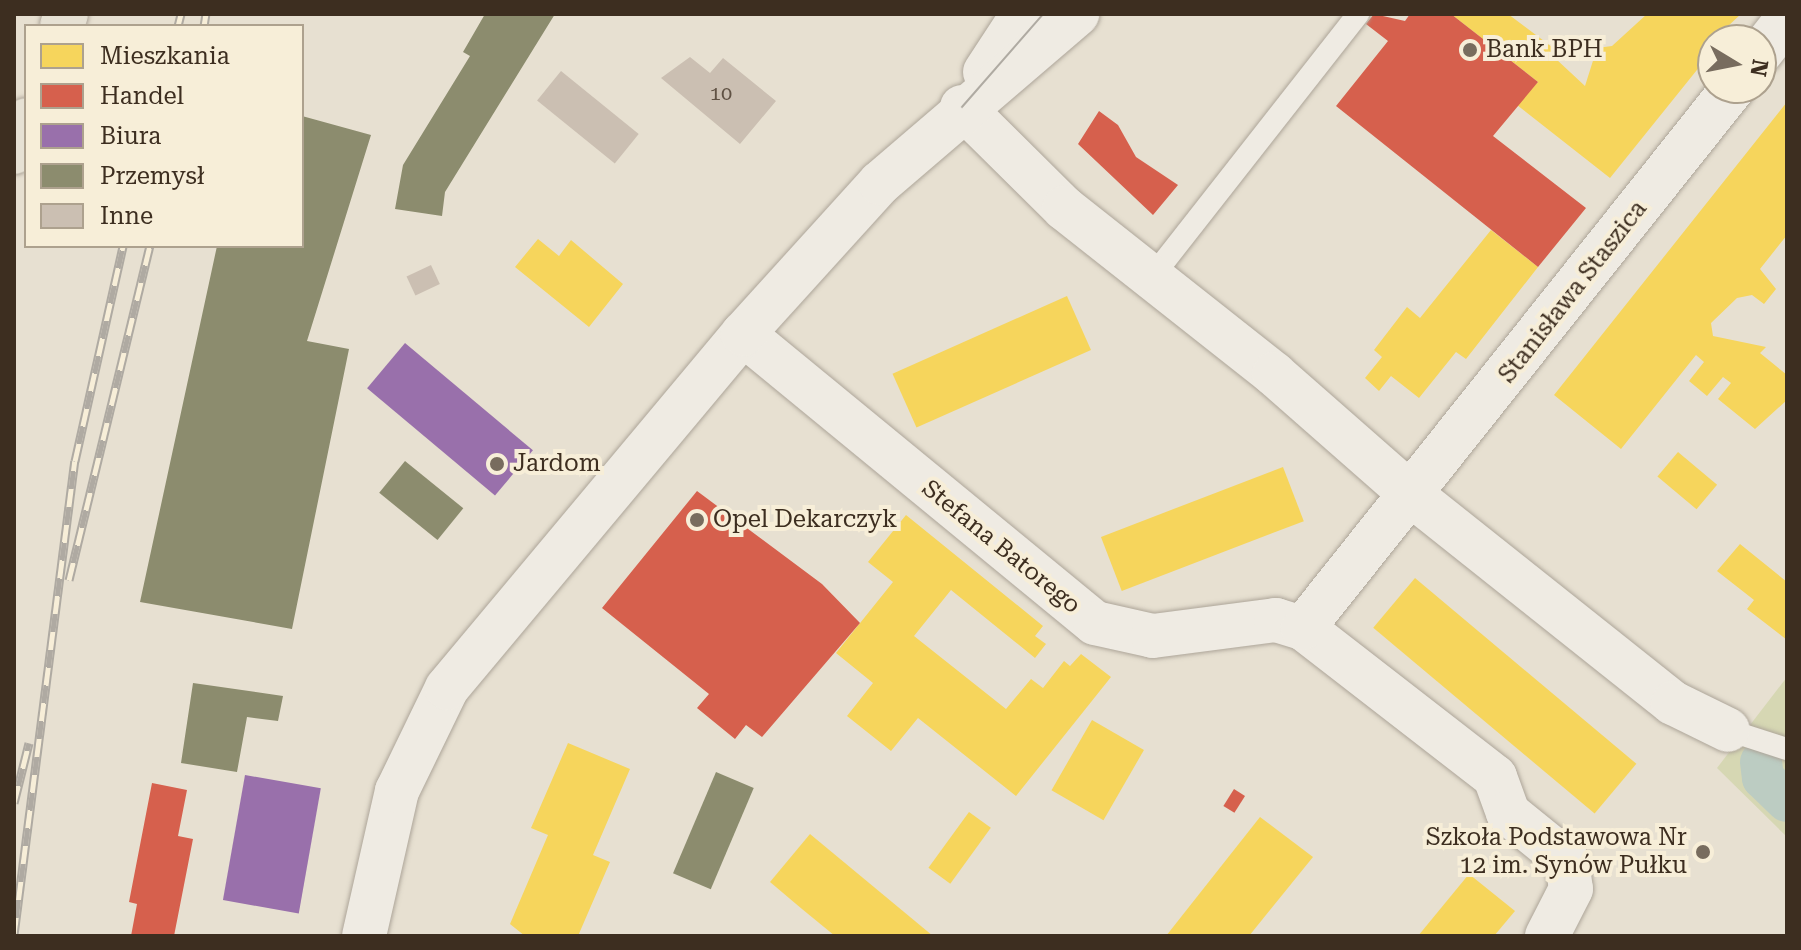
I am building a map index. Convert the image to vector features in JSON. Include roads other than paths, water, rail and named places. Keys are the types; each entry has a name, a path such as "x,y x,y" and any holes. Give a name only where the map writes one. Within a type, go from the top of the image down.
{"main road":[{"path":"14,152 24,125"}],"street":[{"path":"962,107 1023,14"},
{"path":"364,936 397,791 428,716 743,334 880,183 962,107 1077,14"},
{"name":"Stanisława Staszica","path":"1414,497 1721,104"},
{"path":"962,107 1064,208 1152,277 1414,497 1673,703 1728,730"},
{"name":"Stefana Batorego","path":"743,334 1095,623 1153,636 1276,620 1303,628 1495,777 1508,813 1567,861 1571,889 1547,936"},
{"path":"1303,628 1414,497"}],"lane":[{"path":"1152,277 1358,14"},
{"path":"1728,730 1787,749"}],"waterway":[{"path":"1761,762 1763,778 1787,801"}],"tram line":[{"path":"962,107 1043,14"}],"railway":[{"path":"178,24 181,14"},
{"path":"204,24 206,14"},
{"path":"14,935 75,461 123,248"},
{"path":"69,580 150,248"},
{"path":"14,803 29,743"}],"place":[{"name":"Bank BPH","path":"1470,50"},
{"name":"Jardom","path":"497,464"},
{"name":"Opel Dekarczyk","path":"697,520"},
{"name":"Szkoła Podstawowa Nr 12 im. Synów Pułku","path":"1703,852"}]}
